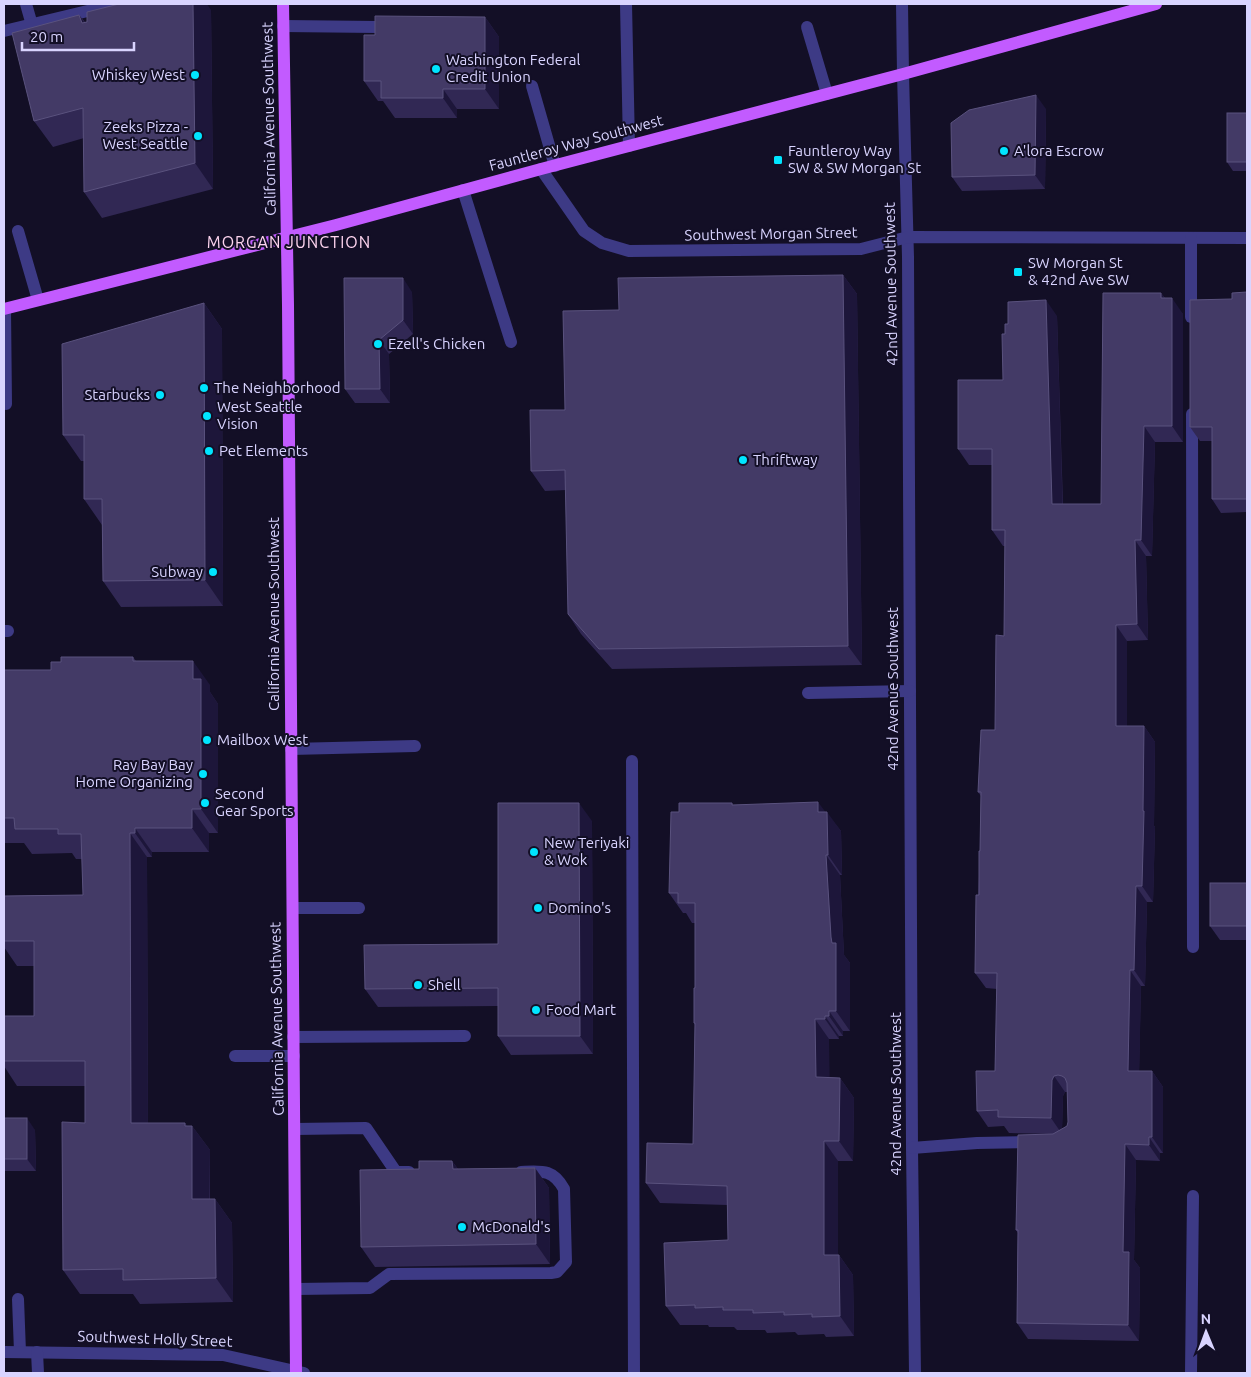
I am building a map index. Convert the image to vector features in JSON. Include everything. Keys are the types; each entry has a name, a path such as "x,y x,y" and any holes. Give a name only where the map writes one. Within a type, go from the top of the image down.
{"main road":[{"name":"California Avenue Southwest","path":"283,4 287,238 296,1289 299,1373"},
{"name":"Fauntleroy Way Southwest","path":"4,309 287,238 903,74 1156,4"}],"street":[{"path":"26,4 32,25"},
{"path":"4,31 111,4"},
{"path":"626,4 629,146"},
{"name":"42nd Avenue Southwest","path":"902,4 908,237 912,1148 915,1373"},
{"path":"284,26 378,27"},
{"path":"808,27 826,94"},
{"path":"532,86 555,166"},
{"name":"Southwest Morgan Street","path":"541,169 584,231 602,243 628,251 861,250 908,237 1247,238"},
{"path":"463,190 512,342"},
{"path":"18,231 38,300"},
{"path":"1191,238 1192,332"},
{"path":"4,309 6,404"},
{"path":"1192,402 1193,946"},
{"path":"808,693 910,691"},
{"path":"291,749 415,746"},
{"path":"632,761 634,1373"},
{"path":"292,908 359,908"},
{"path":"294,1037 465,1036"},
{"path":"235,1056 294,1056"},
{"path":"295,1129 366,1128 396,1172 426,1172"},
{"path":"912,1148 977,1143 1044,1142"},
{"path":"296,1289 370,1288 390,1274 557,1272 566,1262 564,1189 560,1181 553,1174 545,1171 505,1172"},
{"path":"1191,1373 1193,1196"},
{"path":"18,1299 20,1352"},
{"name":"Southwest Holly Street","path":"4,1352 223,1355 299,1373"},
{"path":"37,1352 38,1373"}],"building":[{"path":"119,4 193,4 195,163 84,192 83,108 34,121 12,33 79,15 82,23 87,22 87,12"},
{"name":"Washington Federal Credit Union","path":"375,16 485,17 485,89 443,89 443,98 381,98 381,81 364,81 364,35 375,35"},
{"path":"1036,95 1035,175 952,177 951,123 969,110"},
{"path":"1227,113 1247,113 1247,162 1227,162"},
{"name":"Thriftway","path":"843,275 848,646 599,649 568,614 565,470 531,471 530,410 565,410 563,311 619,310 618,278"},
{"name":"Ezell's Chicken","path":"344,278 403,278 403,320 379,340 380,389 345,389"},
{"path":"1247,292 1247,499 1212,499 1212,427 1190,427 1190,300 1232,299 1232,293"},
{"path":"1103,293 1161,293 1161,298 1172,298 1172,426 1144,426 1141,540 1135,540 1137,624 1116,625 1116,726 1144,726 1142,886 1136,886 1134,970 1130,970 1128,1071 1152,1071 1152,1137 1149,1137 1149,1145 1125,1144 1123,1252 1129,1252 1128,1325 1017,1323 1018,1135 1053,1134 1067,1126 1067,1083 1065,1078 1058,1075 1054,1076 1052,1080 1051,1118 998,1117 998,1110 977,1111 976,1071 995,1071 997,973 975,973 976,895 979,895 981,792 978,792 981,730 995,730 996,635 1004,636 1005,530 992,530 992,449 958,449 958,380 1003,380 1002,334 1005,334 1005,324 1008,324 1008,302 1046,300 1052,504 1101,504"},
{"path":"204,303 205,580 103,581 102,499 84,499 84,435 63,435 62,344"},
{"path":"61,657 133,657 133,661 193,661 193,679 201,679 201,809 192,809 192,828 135,828 135,833 130,833 131,1123 185,1123 185,1126 192,1126 192,1199 215,1199 216,1278 123,1280 123,1269 63,1270 62,1122 85,1123 85,1061 4,1061 4,1016 34,1016 34,941 4,941 4,896 83,895 81,834 58,834 58,829 15,829 14,818 4,818 4,670 51,670 51,662 61,662"},
{"path":"818,802 818,812 827,812 828,855 826,855 831,937 832,943 836,943 836,1011 829,1011 829,1016 825,1016 825,1019 815,1019 816,1077 840,1078 839,1141 824,1141 824,1255 839,1255 840,1316 784,1315 784,1312 753,1313 753,1310 723,1310 723,1307 695,1308 695,1305 666,1306 664,1243 728,1240 727,1186 646,1183 647,1143 693,1144 695,903 678,903 678,893 669,893 671,812 679,812 679,803 732,803 732,805"},
{"path":"498,803 579,803 580,1036 498,1036 498,988 365,989 364,945 498,944"},
{"path":"1210,883 1247,883 1247,926 1210,926"},
{"path":"4,1118 27,1118 27,1159 4,1159"},
{"name":"McDonald's","path":"419,1161 452,1161 453,1169 535,1168 536,1244 361,1247 360,1170 419,1169"}],"place":[{"name":"Washington Federal Credit Union","path":"436,69"},
{"name":"Whiskey West","path":"195,75"},
{"name":"Zeeks Pizza - West Seattle","path":"198,136"},
{"name":"A'lora Escrow","path":"1004,151"},
{"name":"Fauntleroy Way SW & SW Morgan St","path":"778,160"},
{"name":"SW Morgan St & 42nd Ave SW","path":"1018,272"},
{"name":"Ezell's Chicken","path":"378,344"},
{"name":"The Neighborhood","path":"204,388"},
{"name":"Starbucks","path":"160,395"},
{"name":"West Seattle Vision","path":"207,416"},
{"name":"Pet Elements","path":"209,451"},
{"name":"Thriftway","path":"743,460"},
{"name":"Subway","path":"213,572"},
{"name":"Mailbox West","path":"207,740"},
{"name":"Ray Bay Bay Home Organizing","path":"203,774"},
{"name":"Second Gear Sports","path":"205,803"},
{"name":"New Teriyaki & Wok","path":"534,852"},
{"name":"Domino's","path":"538,908"},
{"name":"Shell","path":"418,985"},
{"name":"Food Mart","path":"536,1010"},
{"name":"McDonald's","path":"462,1227"}],"district":[{"name":"MORGAN JUNCTION","path":"289,242"}]}
